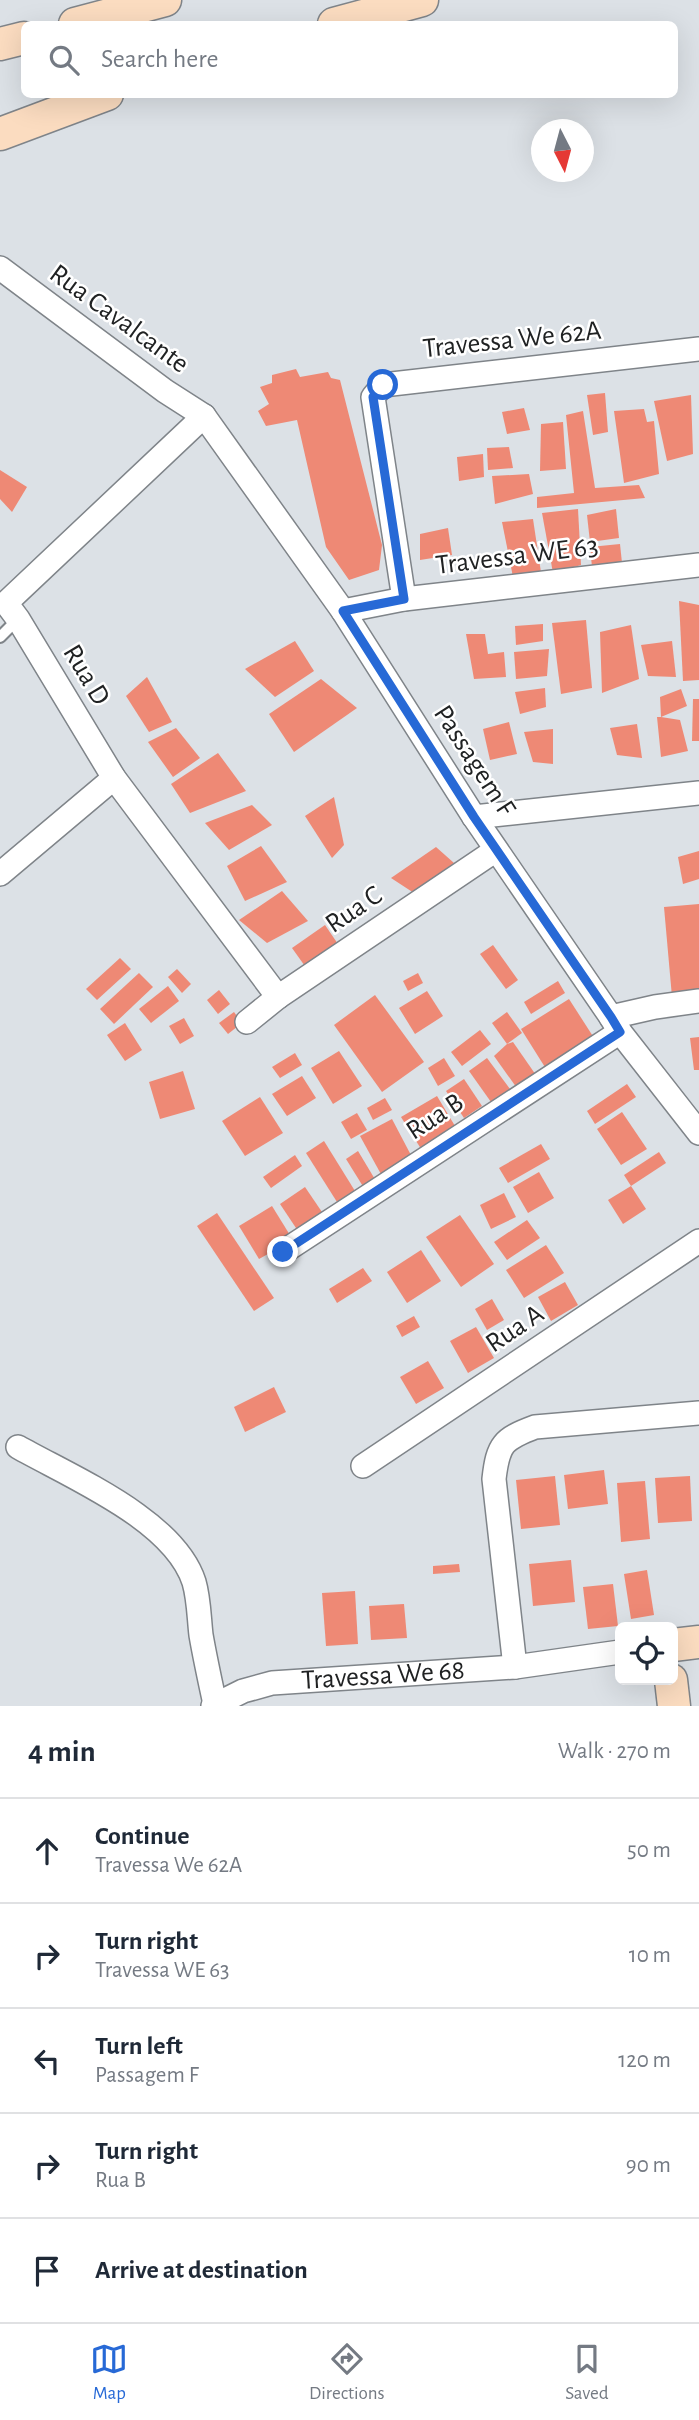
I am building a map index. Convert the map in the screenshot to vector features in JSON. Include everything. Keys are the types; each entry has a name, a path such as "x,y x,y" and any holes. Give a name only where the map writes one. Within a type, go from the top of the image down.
{"main road":[{"path":"86,21 164,0"},
{"path":"345,21 422,0"},
{"path":"0,44 21,39"},
{"path":"0,134 96,98"},
{"path":"678,1645 699,1642"},
{"path":"672,1685 674,1706"}],"street":[{"name":"Rua Cavalcante","path":"0,268 165,391 204,416"},
{"name":"Travessa We 62A","path":"404,599 373,397 383,385 699,349"},
{"name":"Passagem F","path":"204,416 343,611 474,817 615,1025 699,1133"},
{"path":"10,619 5,603 204,416"},
{"name":"Travessa WE 63","path":"343,611 404,599 699,565"},
{"name":"Rua D","path":"10,619 114,778 278,997"},
{"path":"0,874 114,778"},
{"path":"474,817 699,793"},
{"name":"Rua C","path":"247,1022 278,997 496,850"},
{"path":"615,1025 655,1007 699,1001"},
{"name":"Rua B","path":"283,1252 615,1025"},
{"name":"Rua A","path":"363,1465 699,1241"},
{"path":"615,1654 515,1667 494,1479 496,1461 502,1445 512,1435 535,1427 699,1413"},
{"path":"18,1447 136,1513 180,1553 195,1583 214,1705"},
{"name":"Travessa We 68","path":"214,1705 243,1691 272,1684 515,1667"}],"lane":[{"path":"0,637 10,619"}],"building":[{"path":"296,369 300,377 328,372 331,378 340,380 382,545 379,570 349,580 326,547 297,420 266,426 258,411 269,404 260,387 272,383 272,375"},
{"path":"605,393 608,432 593,435 587,395"},
{"path":"691,395 693,454 667,461 654,401"},
{"path":"524,408 530,430 507,434 502,412"},
{"path":"644,409 647,422 654,421 659,474 624,483 614,411"},
{"path":"583,411 595,488 639,485 645,498 537,508 537,497 574,493 566,415"},
{"path":"563,422 566,469 540,471 541,424"},
{"path":"509,447 513,468 488,470 487,448"},
{"path":"483,454 484,477 459,481 457,457"},
{"path":"0,470 27,487 12,512 0,499"},
{"path":"529,474 533,494 495,504 492,476"},
{"path":"578,509 581,565 553,573 542,513"},
{"path":"616,509 619,538 590,542 587,515"},
{"path":"533,519 542,579 514,582 502,522"},
{"path":"448,528 452,555 420,560 420,534"},
{"path":"620,544 622,563 592,567 590,547"},
{"path":"679,601 699,605 699,680 683,681"},
{"path":"586,620 592,688 561,694 552,623"},
{"path":"543,624 543,641 516,645 515,626"},
{"path":"631,625 639,679 602,693 600,632"},
{"path":"466,634 485,634 488,654 504,652 506,677 474,679"},
{"path":"295,641 314,671 275,697 245,669"},
{"path":"672,641 676,677 648,676 641,645"},
{"path":"549,649 547,676 516,679 514,652"},
{"path":"147,677 172,722 149,732 126,696"},
{"path":"321,679 357,708 294,752 269,714"},
{"path":"545,688 546,707 520,714 515,692"},
{"path":"681,689 687,706 661,717 660,697"},
{"path":"693,699 699,699 699,741 692,741"},
{"path":"657,717 680,720 688,751 661,757"},
{"path":"509,722 517,754 490,760 483,729"},
{"path":"637,724 642,758 617,755 610,728"},
{"path":"176,728 200,758 173,777 148,742"},
{"path":"553,729 553,764 533,762 524,732"},
{"path":"218,753 246,791 190,813 171,784"},
{"path":"334,797 344,845 332,858 305,816"},
{"path":"252,805 272,825 229,850 205,823"},
{"path":"261,846 287,882 245,901 227,866"},
{"path":"436,847 454,863 414,893 391,878"},
{"path":"699,851 699,879 683,884 678,857"},
{"path":"282,891 308,921 267,943 239,920"},
{"path":"699,904 699,995 672,997 664,907"},
{"path":"325,925 340,947 307,969 292,948"},
{"path":"493,945 518,980 506,989 480,954"},
{"path":"120,958 131,969 97,1000 86,989"},
{"path":"177,969 191,984 182,993 168,977"},
{"path":"139,973 153,987 114,1024 100,1009"},
{"path":"418,973 423,983 408,991 403,981"},
{"path":"558,981 565,993 531,1014 524,1002"},
{"path":"168,986 179,1001 151,1023 139,1009"},
{"path":"219,990 230,1004 218,1014 207,1000"},
{"path":"427,991 443,1016 415,1034 399,1008"},
{"path":"375,995 424,1062 382,1092 334,1025"},
{"path":"569,999 596,1041 548,1072 521,1029"},
{"path":"234,1012 242,1023 228,1034 219,1023"},
{"path":"507,1012 522,1033 507,1044 492,1023"},
{"path":"184,1018 194,1036 180,1044 169,1026"},
{"path":"125,1023 142,1050 125,1061 107,1035"},
{"path":"480,1030 491,1044 462,1066 451,1052"},
{"path":"699,1037 699,1070 694,1070 690,1038"},
{"path":"513,1042 538,1078 519,1091 494,1056"},
{"path":"339,1051 362,1086 333,1104 311,1068"},
{"path":"295,1053 302,1065 280,1078 272,1067"},
{"path":"444,1058 455,1076 438,1086 428,1068"},
{"path":"487,1058 510,1089 491,1102 469,1071"},
{"path":"183,1071 195,1109 160,1119 149,1082"},
{"path":"302,1076 316,1098 287,1116 272,1094"},
{"path":"464,1079 482,1106 464,1118 446,1091"},
{"path":"627,1084 636,1097 595,1124 587,1111"},
{"path":"437,1096 458,1131 423,1152 401,1117"},
{"path":"260,1097 283,1133 245,1156 222,1121"},
{"path":"385,1098 392,1110 373,1120 367,1108"},
{"path":"622,1112 647,1149 621,1165 597,1129"},
{"path":"357,1113 367,1130 351,1139 341,1122"},
{"path":"392,1119 413,1159 382,1176 360,1136"},
{"path":"324,1141 355,1191 337,1202 306,1153"},
{"path":"541,1144 550,1159 508,1183 499,1168"},
{"path":"358,1151 376,1181 364,1188 346,1159"},
{"path":"659,1152 666,1163 631,1186 624,1175"},
{"path":"295,1155 302,1166 271,1188 263,1177"},
{"path":"539,1172 554,1198 528,1213 513,1187"},
{"path":"631,1186 646,1209 623,1224 608,1200"},
{"path":"305,1187 324,1215 298,1231 280,1204"},
{"path":"504,1193 516,1217 491,1229 480,1205"},
{"path":"272,1206 293,1240 259,1259 239,1226"},
{"path":"217,1213 274,1298 254,1311 197,1226"},
{"path":"460,1215 494,1264 461,1287 426,1237"},
{"path":"527,1220 540,1238 507,1260 494,1242"},
{"path":"546,1245 564,1273 524,1298 506,1270"},
{"path":"421,1250 441,1281 407,1303 387,1272"},
{"path":"363,1268 372,1281 337,1303 329,1289"},
{"path":"565,1282 578,1305 551,1321 538,1297"},
{"path":"492,1299 504,1320 487,1330 475,1309"},
{"path":"414,1316 420,1327 402,1337 396,1326"},
{"path":"476,1327 494,1358 468,1373 450,1341"},
{"path":"428,1361 444,1388 416,1404 400,1377"},
{"path":"274,1387 286,1412 245,1432 234,1407"},
{"path":"604,1470 608,1504 568,1509 564,1475"},
{"path":"555,1476 560,1525 521,1529 516,1480"},
{"path":"690,1476 692,1521 658,1523 655,1478"},
{"path":"645,1481 650,1539 621,1542 617,1483"},
{"path":"571,1560 575,1602 533,1606 529,1564"},
{"path":"459,1564 460,1572 433,1574 433,1566"},
{"path":"647,1570 654,1615 631,1619 624,1574"},
{"path":"613,1584 618,1622 615,1622 615,1626 588,1629 583,1587"},
{"path":"355,1591 358,1644 326,1646 322,1593"},
{"path":"404,1604 407,1638 371,1640 369,1606"}],"route":[{"path":"283,1252 620,1032 474,817 343,611 404,599 373,397 383,385"}]}
